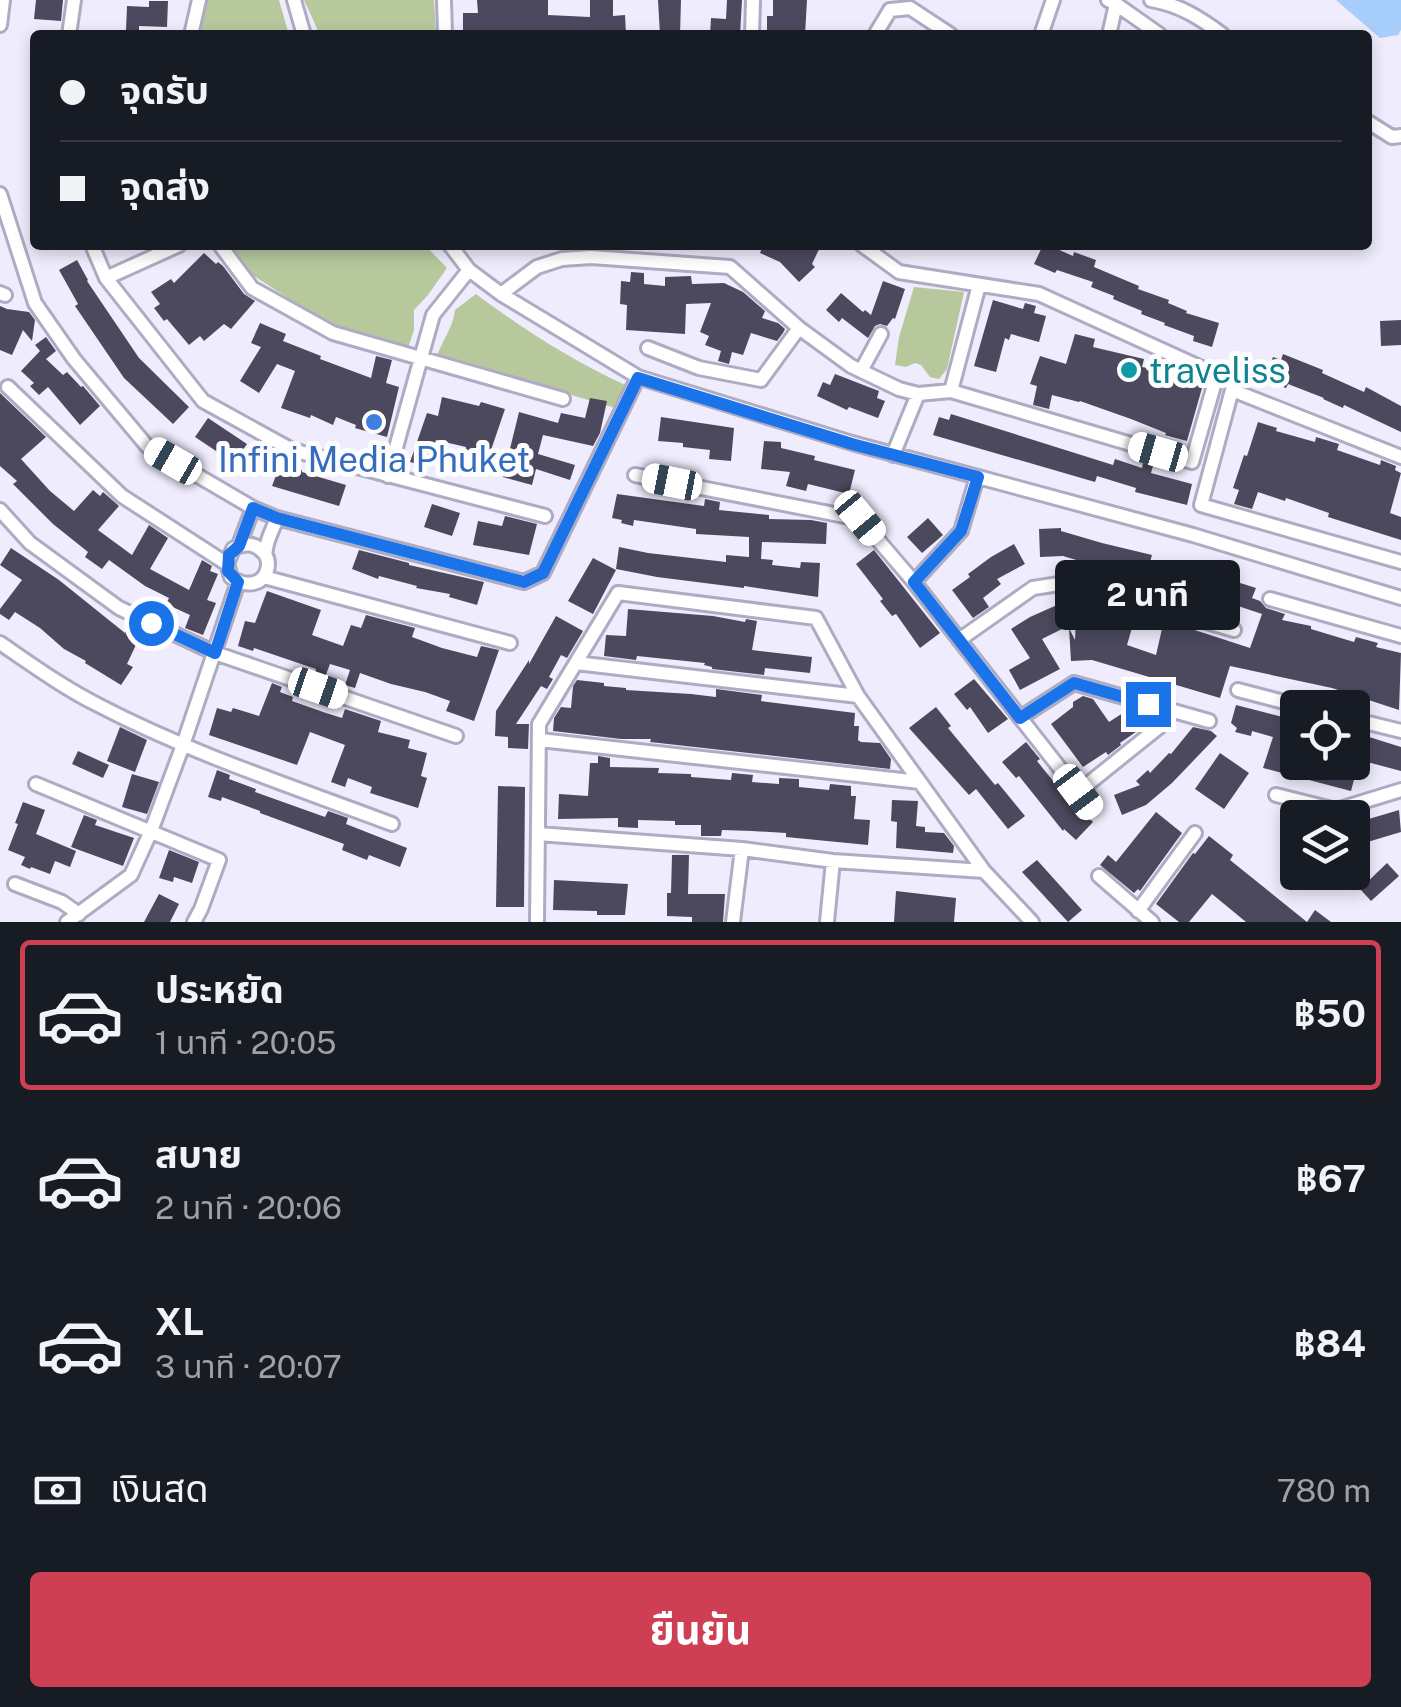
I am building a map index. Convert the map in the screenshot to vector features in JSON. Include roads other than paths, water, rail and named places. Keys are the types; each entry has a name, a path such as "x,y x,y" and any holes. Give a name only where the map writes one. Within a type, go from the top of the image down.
{"street":[{"path":"0,25 3,0"},
{"path":"70,30 74,0"},
{"path":"192,30 198,0"},
{"path":"294,0 303,30"},
{"path":"444,0 445,30"},
{"path":"752,30 753,0"},
{"path":"1043,30 1053,0"},
{"path":"1152,0 1192,12 1217,30"},
{"path":"1112,2 1149,30"},
{"path":"1109,30 1112,2"},
{"path":"879,30 890,10 910,8 943,30"},
{"path":"1372,124 1392,137 1401,136"},
{"path":"0,194 35,303 74,359 147,446 277,518 524,582 543,573 638,378"},
{"path":"94,250 106,278 202,400 292,450 545,516"},
{"path":"106,278 168,250"},
{"path":"224,250 252,288 333,334 563,400"},
{"path":"454,250 470,270 502,294 638,378 1401,598"},
{"path":"502,294 536,267 591,251 730,268 850,366 899,389 918,394 951,391 1192,462 1216,375 1039,294 900,272 869,250"},
{"path":"388,476 433,315 470,270"},
{"path":"951,391 979,285"},
{"path":"648,348 699,368 761,380 799,328"},
{"path":"862,371 881,334"},
{"path":"8,387 122,496 227,564"},
{"path":"1401,457 1232,390 1201,505 1401,562"},
{"path":"893,454 918,394"},
{"path":"635,475 860,518 1090,808"},
{"path":"914,582 961,531 978,477"},
{"path":"239,546 253,544 264,552 268,564 264,577 252,584 238,582 227,564 229,555 239,546 253,508"},
{"path":"0,510 30,543 119,608 215,653 456,736"},
{"path":"264,552 277,518"},
{"path":"264,577 510,642"},
{"path":"14,884 62,902 73,918 132,875 183,745 238,582"},
{"path":"959,640 1034,588 1072,582 1234,630"},
{"path":"536,922 539,724 618,593 816,618 858,696 984,871 1032,922"},
{"path":"1270,598 1401,636"},
{"path":"0,643 88,700 183,745 392,824"},
{"path":"576,664 858,696"},
{"path":"1020,718 1074,683 1210,721"},
{"path":"1238,690 1280,701"},
{"path":"1078,792 1160,727 1148,704"},
{"path":"1370,723 1401,731"},
{"path":"540,740 920,782"},
{"path":"36,784 219,860 194,922"},
{"path":"1276,795 1336,810 1401,790"},
{"path":"538,834 984,871"},
{"path":"1138,911 1196,834"},
{"path":"733,922 742,849"},
{"path":"827,922 833,861"},
{"path":"1100,876 1152,922"}],"water":[{"path":"1336,0 1401,0 1398,35 1380,38"}],"place":[{"name":"traveliss","path":"1129,370"},
{"name":"Infini Media Phuket","path":"374,422"}]}
